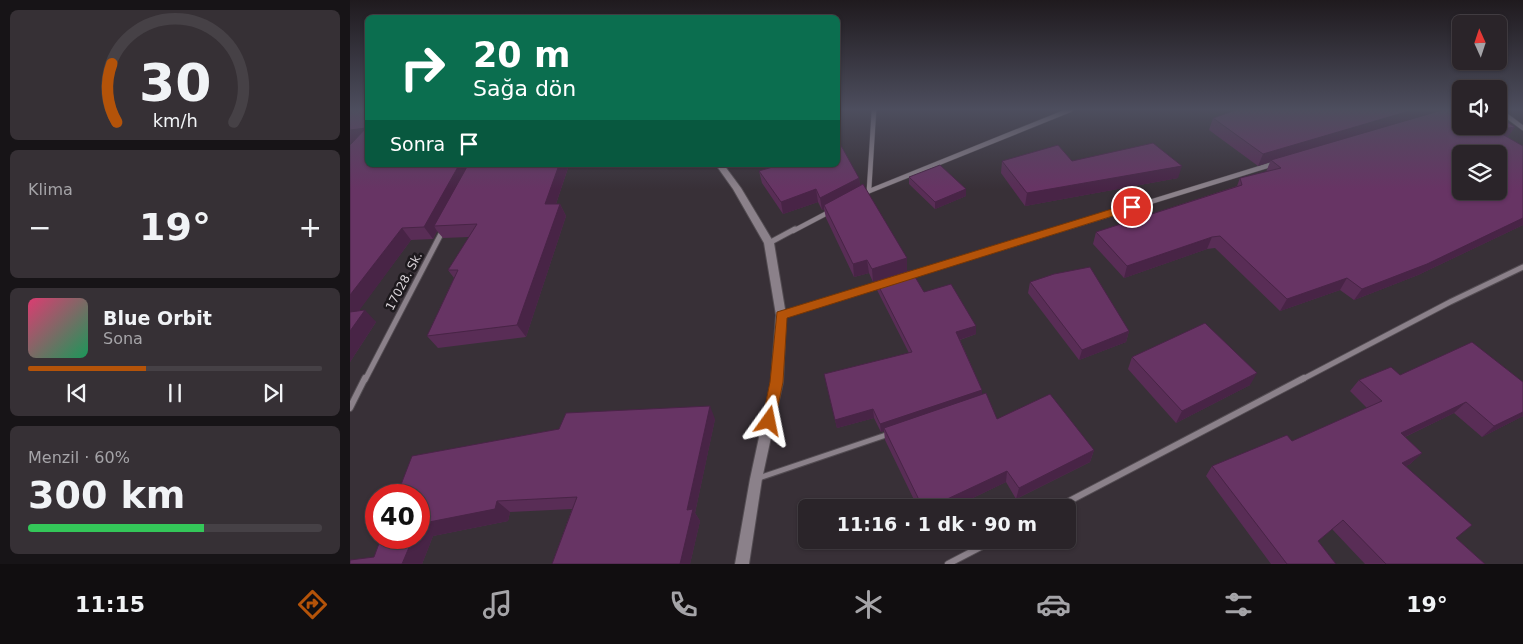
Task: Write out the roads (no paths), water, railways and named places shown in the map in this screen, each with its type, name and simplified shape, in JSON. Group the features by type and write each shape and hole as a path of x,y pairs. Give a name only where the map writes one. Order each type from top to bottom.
{"street":[{"path":"868,190 872,136"},
{"path":"860,195 868,190 1002,136"},
{"path":"904,277 1280,162"},
{"path":"722,167 738,188 770,243 781,315 777,382 756,479 742,564"},
{"path":"770,243 836,208"},
{"name":"17028. Sk.","path":"350,408 446,225"},
{"path":"1073,499 1450,302 1523,268"},
{"path":"781,315 885,283"},
{"path":"948,564 977,549"}],"lane":[{"path":"756,479 897,432"}]}
